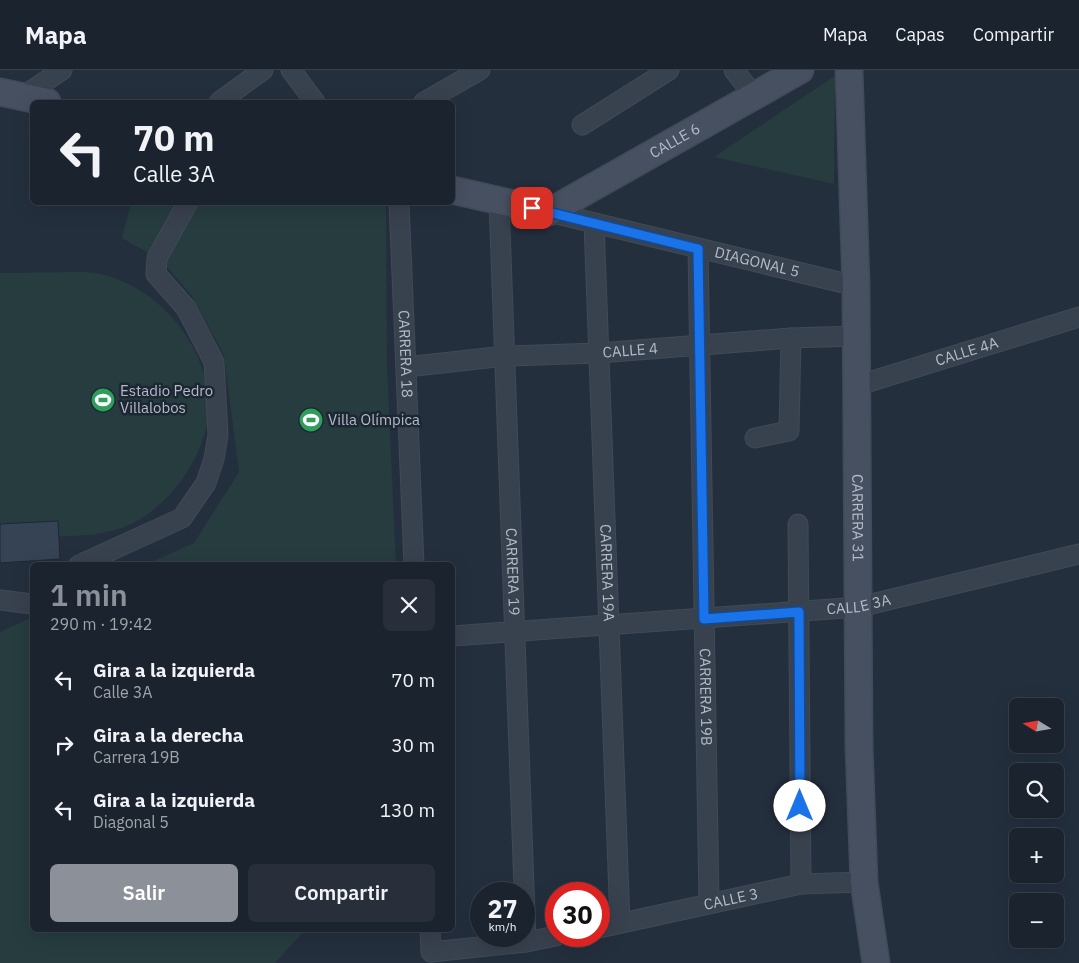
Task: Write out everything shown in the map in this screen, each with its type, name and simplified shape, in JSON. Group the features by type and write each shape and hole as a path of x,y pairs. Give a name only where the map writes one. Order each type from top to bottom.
{"main road":[{"name":"CALLE 6","path":"548,212 800,70"},
{"name":"CARRERA 31","path":"849,70 856,286 859,746 864,882 876,963"},
{"path":"11,94 38,100"},
{"name":"DIAGONAL 5","path":"455,191 548,212"}],"street":[{"path":"11,94 62,70"},
{"path":"222,100 263,70"},
{"path":"291,70 314,100"},
{"path":"428,100 480,70"},
{"path":"582,125 669,70"},
{"path":"734,70 754,96"},
{"name":"CARRERA 19","path":"499,201 524,882"},
{"path":"86,562 182,518 206,484 214,459 218,435 214,362 186,308 156,274 157,258 186,205"},
{"name":"CARRERA 18","path":"400,205 414,562"},
{"name":"DIAGONAL 5","path":"548,212 856,286"},
{"name":"CARRERA 19A","path":"594,223 611,625 620,923"},
{"name":"CARRERA 19B","path":"698,249 709,904"},
{"name":"CALLE 4A","path":"856,386 1079,317"},
{"name":"CALLE 4","path":"406,367 505,356 599,353 791,338 856,336"},
{"path":"755,438 789,431 791,338"},
{"path":"798,524 801,884"},
{"name":"CALLE 3A","path":"455,636 859,607 1079,554"},
{"path":"0,600 30,604"},
{"name":"CALLE 3","path":"610,925 801,884 864,882"},
{"path":"430,932 431,952 478,947"}],"green space":[{"path":"835,76 834,184 714,157"},
{"name":"Villa Olímpica","path":"130,205 386,205 387,368 396,562 152,562 194,543 239,472 224,355 191,295 162,261 122,238"},
{"name":"Estadio Pedro Villalobos","path":"87,272 112,277 135,287 157,302 175,321 190,342 201,366 208,391 208,417 205,433 191,465 171,493 158,506 131,524 116,530 84,535 0,535 0,273"},
{"path":"30,618 30,932 303,932 275,963 0,963 0,632"}],"building":[{"path":"58,521 60,559 0,563 0,524"}],"place":[{"name":"Estadio Pedro Villalobos","path":"103,400"},
{"name":"Villa Olímpica","path":"311,420"}],"route":[{"path":"532,208 698,249 704,619 799,612 800,806"}]}
